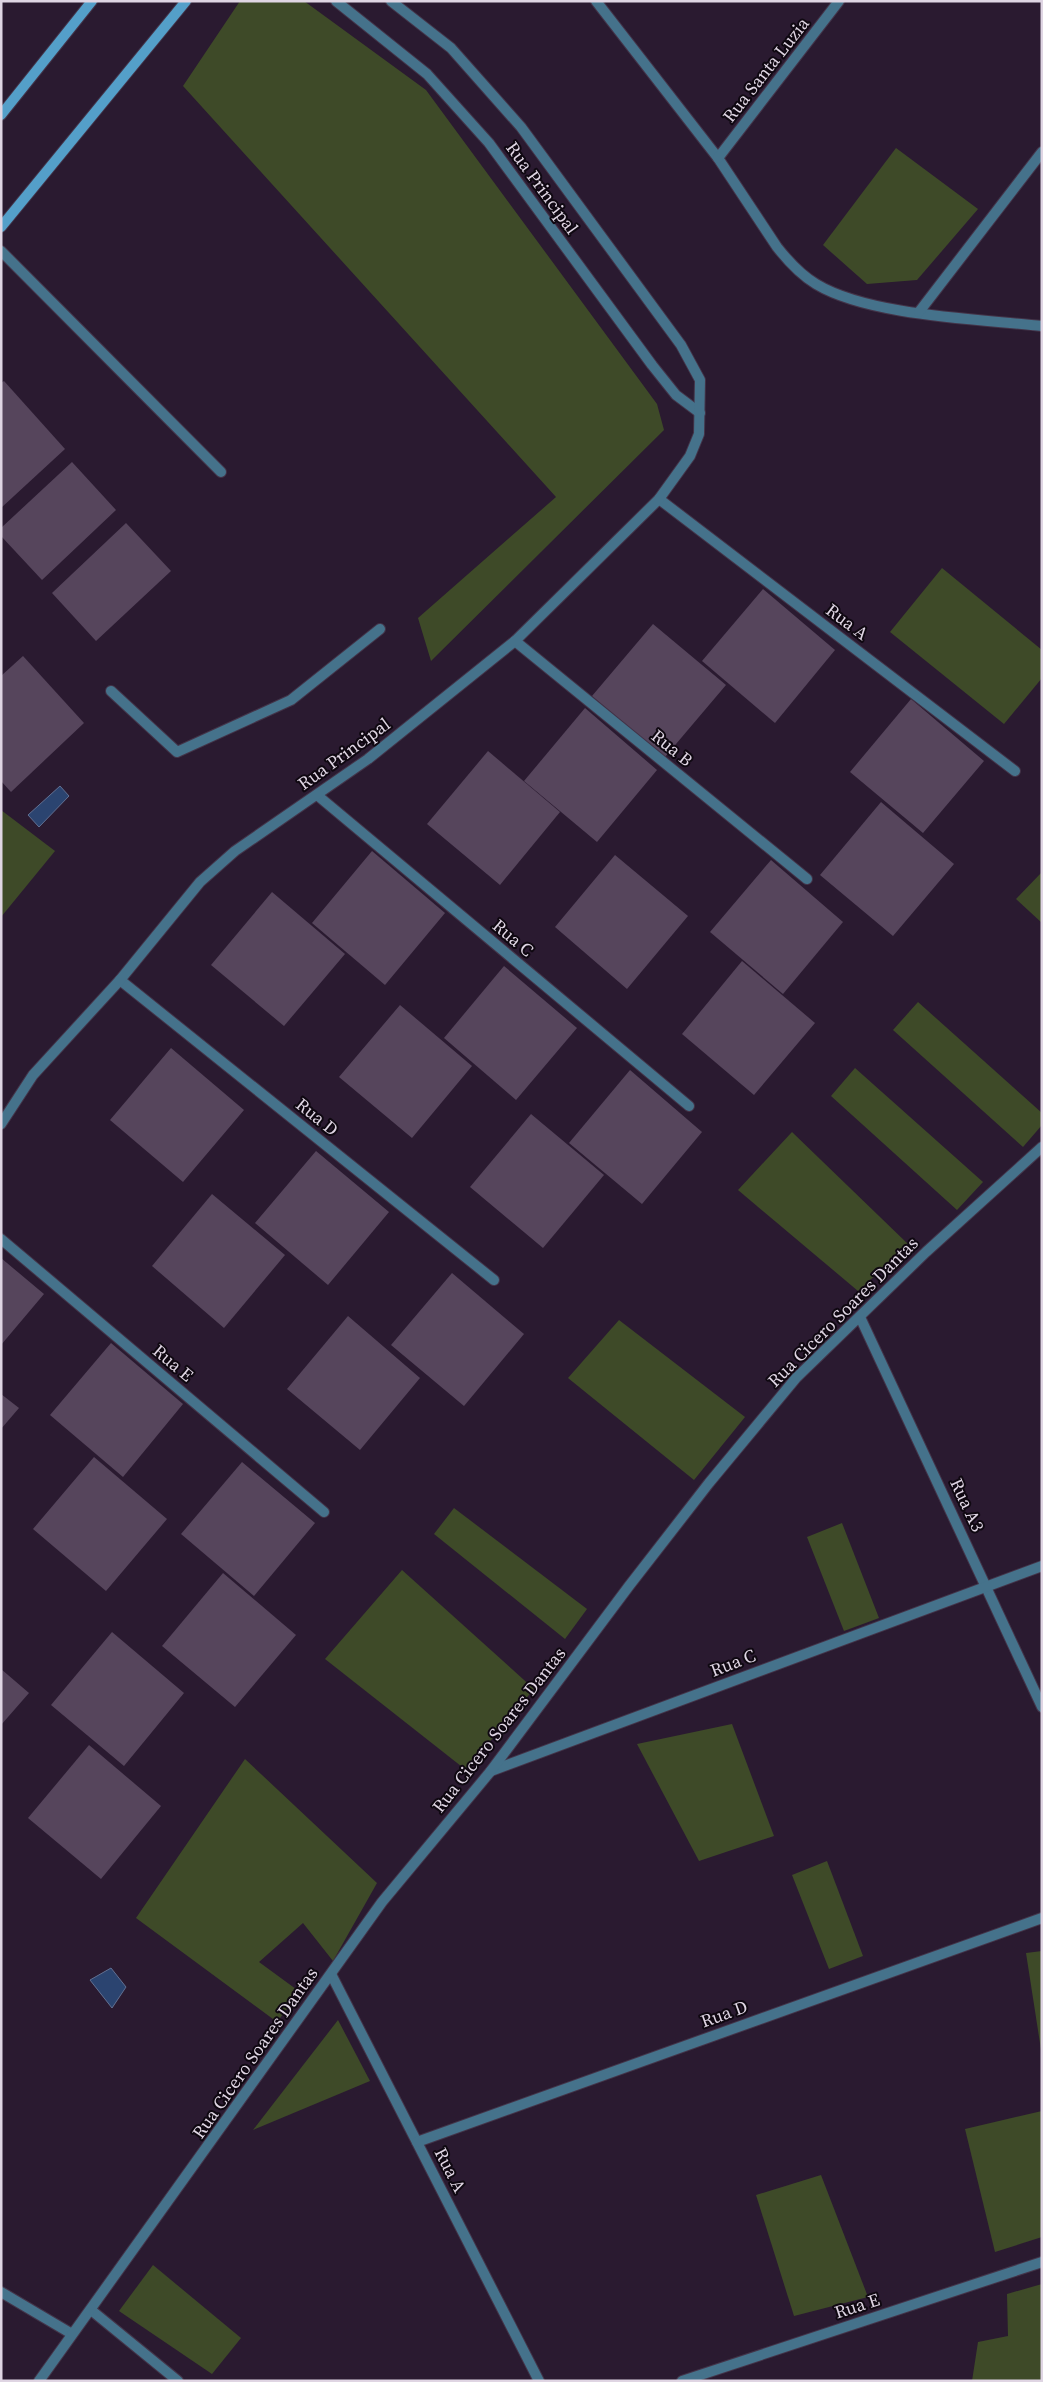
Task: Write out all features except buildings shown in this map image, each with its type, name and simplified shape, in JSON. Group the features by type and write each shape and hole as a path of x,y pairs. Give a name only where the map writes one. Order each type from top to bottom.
{"main road":[{"path":"1,115 92,1"},
{"path":"1,227 186,1"}],"street":[{"name":"Rua Principal","path":"336,1 427,74 489,143 652,365 676,395 700,413"},
{"name":"Rua Principal","path":"1,1124 33,1075 120,980 200,882 236,851 368,759 516,642 659,499 690,456 699,434 700,380 681,346 527,134 451,48 391,1"},
{"path":"596,1 718,158 777,247 788,260 816,284 834,293 865,302 919,312 1042,326"},
{"name":"Rua Santa Luzia","path":"718,158 839,1"},
{"path":"919,312 1042,152"},
{"path":"1,251 221,472"},
{"name":"Rua A","path":"659,499 1015,771"},
{"path":"110,691 178,752 291,700 380,629"},
{"name":"Rua B","path":"516,642 807,880"},
{"name":"Rua C","path":"316,795 689,1106"},
{"name":"Rua D","path":"120,980 494,1280"},
{"name":"Rua Cicero Soares Dantas","path":"39,2381 382,1902 490,1772 629,1586 716,1476 796,1378 926,1252 1042,1147"},
{"name":"Rua E","path":"1,1238 324,1512"},
{"name":"Rua A3","path":"860,1317 1042,1707"},
{"path":"987,1586 1042,1566"},
{"name":"Rua C","path":"490,1772 987,1586"},
{"name":"Rua D","path":"417,2142 1042,1918"},
{"name":"Rua A","path":"330,1974 539,2381"},
{"name":"Rua E","path":"682,2381 1042,2262"},
{"path":"1,2292 72,2334"},
{"path":"91,2310 178,2381"}],"green space":[{"path":"240,1 304,1 426,90 657,404 664,430 431,661 418,618 556,497 183,86"},
{"path":"896,148 978,209 917,280 867,284 823,245"},
{"path":"942,568 1042,650 1042,678 1004,724 890,632"},
{"path":"1,810 55,851 1,917"},
{"path":"1042,872 1042,923 1016,899"},
{"path":"918,1002 1042,1113 1042,1125 1023,1147 893,1030"},
{"path":"855,1068 983,1182 957,1210 831,1096"},
{"path":"792,1132 909,1245 858,1291 738,1190"},
{"path":"619,1320 745,1417 694,1480 568,1378"},
{"path":"454,1508 587,1609 565,1639 434,1534"},
{"path":"842,1523 879,1618 844,1631 807,1537"},
{"path":"402,1570 534,1689 466,1770 325,1659"},
{"path":"732,1724 774,1836 699,1861 637,1744"},
{"path":"245,1759 377,1883 333,1961 303,1923 259,1962 300,1992 277,2022 136,1918"},
{"path":"827,1861 863,1956 829,1969 792,1875"},
{"path":"1042,1951 1042,2056 1026,1953"},
{"path":"338,2020 370,2081 253,2130"},
{"path":"1042,2111 1042,2237 995,2252 965,2129"},
{"path":"821,2175 868,2297 794,2316 756,2195"},
{"path":"153,2265 241,2338 212,2374 119,2311"},
{"path":"1042,2284 1042,2381 972,2381 978,2342 1008,2336 1007,2294"}],"water":[{"path":"60,786 69,796 39,827 28,815"},
{"path":"111,1968 126,1987 112,2008 90,1980"}]}
